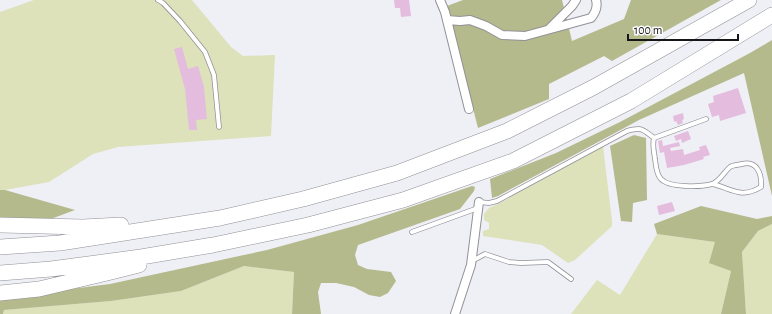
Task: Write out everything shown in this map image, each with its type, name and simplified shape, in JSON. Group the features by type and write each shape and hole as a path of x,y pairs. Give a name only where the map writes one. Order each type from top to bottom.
{"highway":[{"path":"0,247 60,243 220,218 303,199 397,173 507,131 594,87 749,0"},
{"path":"0,273 119,260 213,245 308,225 403,200 513,161 631,102 772,15"},
{"path":"0,225 83,227 186,223"},
{"path":"0,293 39,289 107,274 213,245"}],"street":[{"path":"440,0 447,20 470,109"},
{"path":"550,29 576,0"},
{"path":"447,20 470,20 486,26 502,35 525,36 591,18 596,12 596,0"},
{"path":"455,314 472,261 478,205"}],"lane":[{"path":"158,0 163,3 180,21 204,52 214,75 219,127"},
{"path":"654,138 706,119"},
{"path":"412,232 478,205 497,201 627,131 642,129 654,138"},
{"path":"654,138 652,144 658,175 662,180 671,184 685,186 713,184 735,192 745,193 754,191 761,187 761,179 758,169 753,164 747,162 729,168 722,177 713,184"},
{"path":"472,261 484,254 509,262 548,262 571,279"}],"green space":[{"path":"34,0 192,0 231,47 243,56 275,55 271,136 118,147 93,154 49,182 0,190 0,12"},
{"path":"463,0 562,0 572,41 624,19 631,0 721,0 612,61 604,56 549,84 549,99 478,128 447,6"},
{"path":"772,40 772,196 744,73 639,120 492,198 490,179 556,153 620,122"},
{"path":"634,135 646,138 647,200 633,203 632,222 621,221 610,146"},
{"path":"603,146 612,226 575,260 568,263 542,245 483,236 483,231 489,229 489,223 484,220 484,214 489,208"},
{"path":"472,186 475,187 474,191 460,209 358,245 355,255 358,265 367,269 391,272 396,281 388,293 380,297 369,295 354,287 336,283 321,283 318,292 321,314 292,314 294,272 244,266 181,291 111,301 4,310 3,314 0,314 0,298 110,284 267,250 358,225"},
{"path":"0,190 5,190 75,210 32,226 0,225"},
{"path":"701,206 757,219 772,216 772,224 758,231 742,252 746,314 721,314 731,271 709,263 715,242 657,234 654,224"},
{"path":"772,224 772,314 746,314 742,252 758,231"},
{"path":"657,234 716,242 731,271 721,314 571,314 597,280 620,295"},
{"path":"244,266 294,272 292,314 3,314 4,310 111,301 181,291"}],"building":[{"path":"394,0 409,0 411,16 401,17 400,8 395,8"},
{"path":"182,47 188,69 198,66 204,87 207,119 196,120 197,130 189,130 185,89 174,49"},
{"path":"738,88 746,113 720,121 719,115 712,117 708,104 714,102 713,96"},
{"path":"683,113 683,123 678,125 676,121 674,122 673,116"},
{"path":"688,131 691,139 682,143 681,139 676,141 674,136"},
{"path":"662,140 663,146 679,142 680,146 670,148 671,151 683,149 684,155 700,150 699,147 706,145 710,155 703,157 704,159 667,168 664,152 660,153 658,141"},
{"path":"672,202 675,211 659,215 657,206"}]}
